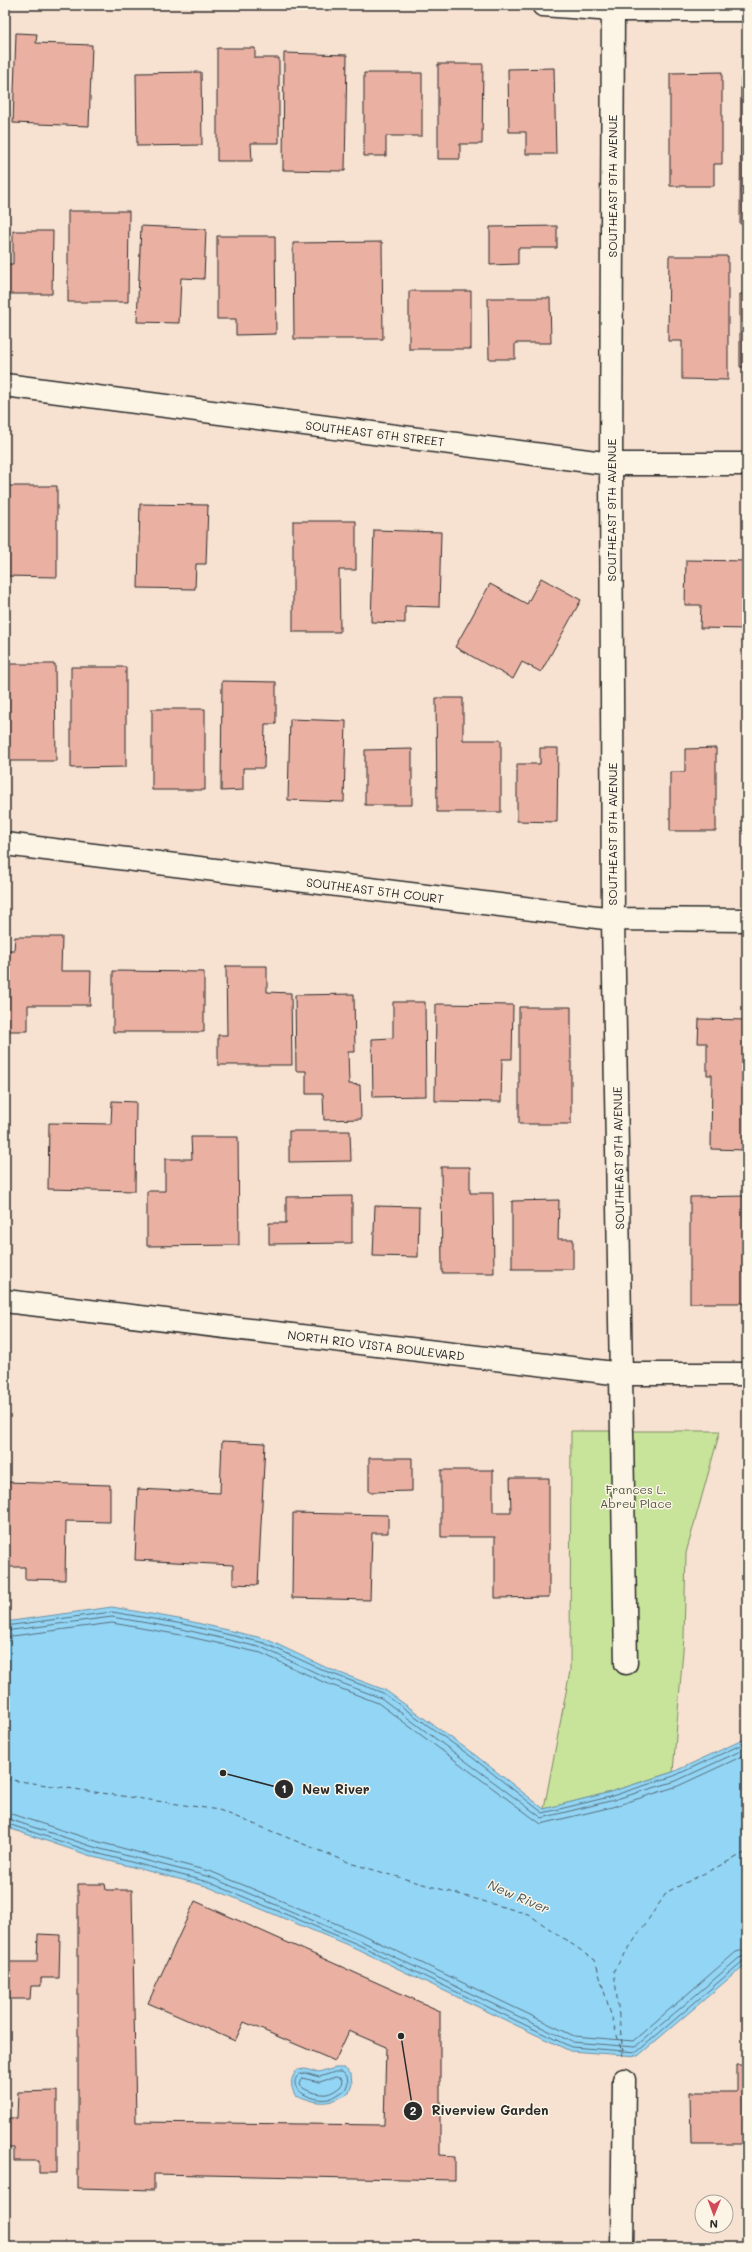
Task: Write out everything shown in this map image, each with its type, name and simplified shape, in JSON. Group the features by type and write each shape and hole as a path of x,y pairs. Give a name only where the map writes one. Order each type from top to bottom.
{"street":[{"path":"543,5 747,10"},
{"name":"SOUTHEAST 9TH AVENUE","path":"613,7 611,464 612,919 622,1374 626,1663"},
{"name":"SOUTHEAST 6TH STREET","path":"5,385 611,464 747,464"},
{"name":"SOUTHEAST 5TH COURT","path":"5,844 612,919 747,920"},
{"name":"NORTH RIO VISTA BOULEVARD","path":"5,1301 622,1374 747,1374"},
{"path":"622,2247 624,2080"}],"green space":[{"name":"Frances L. Abreu Place","path":"571,1431 720,1431 686,1553 684,1638 673,1772 607,1793 544,1809 570,1671"}],"water":[{"path":"112,1607 184,1620 266,1639 327,1668 385,1690 475,1755 544,1809 607,1793 673,1772 747,1738 747,1963 638,2056 570,2051 355,1948 206,1886 94,1857 5,1827 5,1622"},
{"path":"335,2068 344,2068 351,2074 352,2084 349,2093 328,2102 317,2102 295,2095 292,2088 292,2082 293,2076 297,2070 305,2069 319,2073"}],"building":[{"path":"16,33 37,34 36,43 92,45 89,126 13,123"},
{"path":"217,48 255,48 255,58 279,58 279,143 251,143 252,161 217,161"},
{"path":"284,53 347,55 345,171 283,170"},
{"path":"438,64 483,64 482,144 460,144 460,159 438,159"},
{"path":"554,68 556,154 526,154 526,132 509,132 508,69"},
{"path":"201,72 202,145 137,146 136,73"},
{"path":"722,72 722,164 714,164 714,186 670,186 670,73"},
{"path":"364,73 422,73 422,136 386,136 386,156 364,156"},
{"path":"741,78 747,78 747,224 740,224"},
{"path":"68,211 129,211 128,302 68,302"},
{"path":"141,226 206,229 204,279 181,278 179,323 137,322"},
{"path":"557,226 557,248 518,248 518,264 490,265 490,227"},
{"path":"13,231 53,231 52,294 5,294 5,264 13,264"},
{"path":"217,236 275,236 276,334 236,335 236,319 217,319"},
{"path":"382,242 383,339 294,339 293,243"},
{"path":"669,256 728,256 728,380 682,379 682,341 668,341"},
{"path":"409,291 471,291 471,349 409,349"},
{"path":"740,294 747,294 747,367 740,367"},
{"path":"488,298 550,298 551,343 515,343 515,359 489,359"},
{"path":"5,486 57,486 57,577 5,576"},
{"path":"140,504 208,505 206,564 196,564 195,589 138,588"},
{"path":"293,521 356,521 356,570 339,570 340,632 293,632"},
{"path":"374,530 441,532 439,607 405,606 405,623 371,622"},
{"path":"686,560 747,561 747,629 700,628 701,605 685,605"},
{"path":"541,578 581,600 541,672 522,662 513,679 455,647 490,584 527,604"},
{"path":"5,664 55,664 56,761 5,761"},
{"path":"71,667 126,667 126,767 71,768"},
{"path":"222,681 276,682 276,724 265,724 264,768 243,768 243,790 221,791"},
{"path":"436,698 463,698 463,740 501,740 501,812 437,812"},
{"path":"152,709 205,709 205,790 152,790"},
{"path":"290,719 346,721 344,802 288,800"},
{"path":"540,748 558,748 557,822 517,821 517,764 540,764"},
{"path":"716,748 716,831 670,831 670,772 685,772 685,749"},
{"path":"412,749 412,805 365,805 365,750"},
{"path":"15,937 62,937 61,971 91,971 90,1005 28,1005 28,1031 5,1031 5,950 14,950"},
{"path":"226,966 267,966 267,992 291,993 292,1065 218,1065 218,1035 227,1035"},
{"path":"113,971 204,972 204,1032 113,1032"},
{"path":"354,994 355,1052 348,1052 349,1084 360,1085 361,1119 324,1120 323,1094 306,1094 306,1071 296,1071 295,995"},
{"path":"393,1002 425,1002 426,1096 373,1097 372,1039 393,1038"},
{"path":"436,1004 513,1005 512,1059 502,1059 501,1102 435,1101"},
{"path":"519,1007 571,1007 571,1124 519,1124"},
{"path":"699,1019 747,1020 747,1150 711,1149 712,1075 707,1075 707,1043 698,1043"},
{"path":"112,1101 136,1102 135,1191 48,1189 49,1123 111,1124"},
{"path":"289,1131 350,1131 351,1161 289,1162"},
{"path":"191,1137 238,1137 239,1245 147,1246 147,1191 165,1191 165,1159 192,1159"},
{"path":"441,1167 470,1167 470,1193 493,1193 494,1273 442,1273"},
{"path":"352,1196 352,1243 269,1244 269,1223 286,1223 286,1197"},
{"path":"747,1196 747,1303 690,1303 690,1197"},
{"path":"559,1200 558,1239 573,1239 573,1269 512,1269 512,1201"},
{"path":"375,1206 419,1207 418,1257 373,1256"},
{"path":"222,1441 265,1443 258,1585 233,1584 233,1565 135,1560 138,1489 220,1493"},
{"path":"369,1458 412,1458 412,1491 369,1492"},
{"path":"441,1470 493,1470 493,1512 511,1512 510,1478 549,1478 549,1597 495,1598 495,1537 441,1537"},
{"path":"5,1482 110,1485 110,1522 66,1521 65,1580 25,1579 25,1567 5,1567"},
{"path":"293,1513 388,1515 388,1533 372,1533 370,1600 292,1598"},
{"path":"78,1884 105,1884 106,1890 132,1890 136,2122 384,2125 386,2047 349,2031 335,2061 244,2022 235,2041 148,2003 195,1901 440,2011 440,2155 455,2156 455,2180 154,2174 154,2190 78,2188"},
{"path":"38,1934 60,1935 59,1978 41,1978 41,1986 31,1986 30,1999 8,1999 8,1985 5,1985 5,1962 37,1962"},
{"path":"737,2065 747,2065 747,2144 691,2144 690,2092 737,2092"},
{"path":"57,2091 57,2173 39,2173 39,2161 14,2161 14,2148 7,2148 8,2118 17,2118 18,2092"}],"ferry route":[{"path":"5,1779 219,1810 353,1864 528,1914 595,1960 623,2056"},
{"path":"623,2053 614,1970 667,1892 747,1852"}],"place":[{"name":"New River","path":"223,1773"},
{"name":"Riverview Garden","path":"401,2036"}]}
